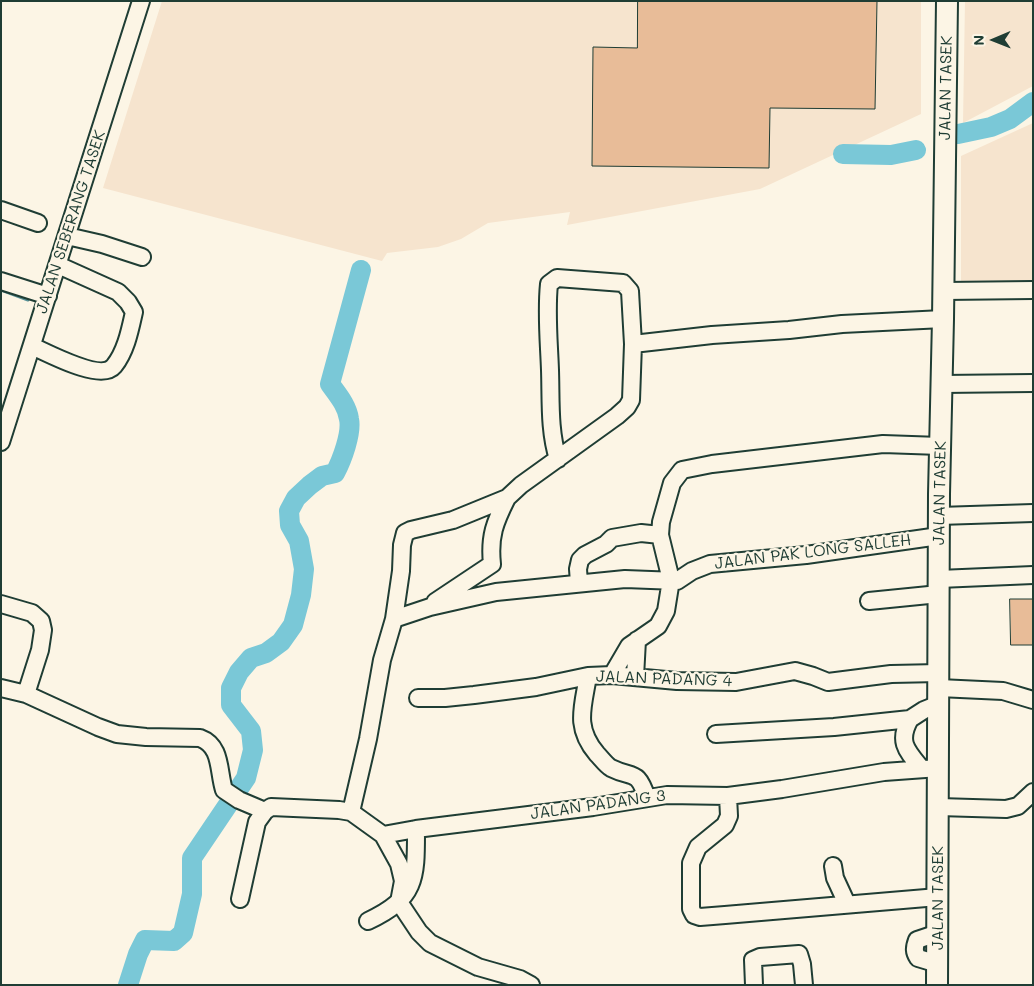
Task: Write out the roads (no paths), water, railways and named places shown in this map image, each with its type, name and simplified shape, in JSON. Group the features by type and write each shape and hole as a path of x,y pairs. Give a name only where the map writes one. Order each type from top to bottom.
{"main road":[{"name":"JALAN TASEK","path":"937,985 939,808 930,769 939,688 940,446 944,291 947,1"}],"street":[{"name":"JALAN SEBERANG TASEK","path":"1,442 6,410 32,346 141,1"},
{"path":"1,210 38,223"},
{"path":"67,236 142,256"},
{"path":"32,346 84,368 106,371 114,367 127,341 134,312 128,302 118,292 58,265"},
{"path":"430,606 492,564 490,546 494,524 507,498 521,485 558,460 627,407 632,394 633,344 630,291 623,283 558,278 548,284 552,418 558,460"},
{"path":"1,281 48,296"},
{"path":"944,291 1033,290"},
{"path":"633,344 842,324 943,319"},
{"path":"942,384 1033,383"},
{"path":"612,675 629,646 658,626 666,611 671,580 660,535 661,522 672,483 682,470 712,464 883,444 940,446"},
{"path":"351,812 368,739 382,660 394,619 405,533 453,520 507,498"},
{"path":"940,516 1033,513"},
{"path":"579,583 578,568 580,560 585,555 606,544 612,538 641,533 660,535"},
{"name":"JALAN PAK LONG SALLEH","path":"394,619 430,606 496,592 625,579 677,580 692,571 710,564 806,555 939,536"},
{"path":"869,601 939,586 1028,573"},
{"path":"1,604 32,614 41,622 43,630 40,650 26,694"},
{"path":"635,677 637,640"},
{"name":"JALAN PADANG 4","path":"418,698 446,698 483,694 536,687 588,676 612,675 677,681 736,682 795,671 828,682 891,674 939,688 1003,691 1033,700"},
{"path":"588,676 581,718 583,732 594,750 609,767 634,775 643,786 647,798"},
{"path":"1,688 26,694 90,724 117,734 146,737 200,738 208,741 214,747 224,790 239,800 265,811"},
{"path":"716,734 834,727 910,719 924,710 939,688"},
{"path":"910,719 904,730 904,742 909,754 930,769"},
{"name":"JALAN PADANG 3","path":"383,834 593,807 667,795 728,796 884,772 930,769"},
{"path":"939,808 1006,809 1018,806 1033,792"},
{"path":"728,796 729,816 725,826 698,847 692,863 691,909 694,915 700,917 938,897"},
{"path":"240,899 257,822 265,811 271,807 351,812 383,834 399,864 403,881 399,902 430,943 478,967 520,979 531,985"},
{"path":"368,921 391,909 410,888 415,871 416,829"},
{"path":"833,866 835,878 847,904"},
{"path":"754,985 753,960 760,957 799,954 804,985"}],"waterway":[{"path":"958,134 991,127 1010,119 1033,102"},
{"path":"843,154 891,155 916,150"},
{"path":"128,985 138,954 145,940 174,941 183,933 192,894 192,858 246,778 253,750 251,731 231,705 231,688 239,672 251,658 266,653 281,642 293,625 301,595 304,569 299,541 290,525 289,511 296,498 310,485 322,476 335,473 346,446 350,425 348,414 330,384 361,270"},
{"path":"1,290 28,300"}]}
